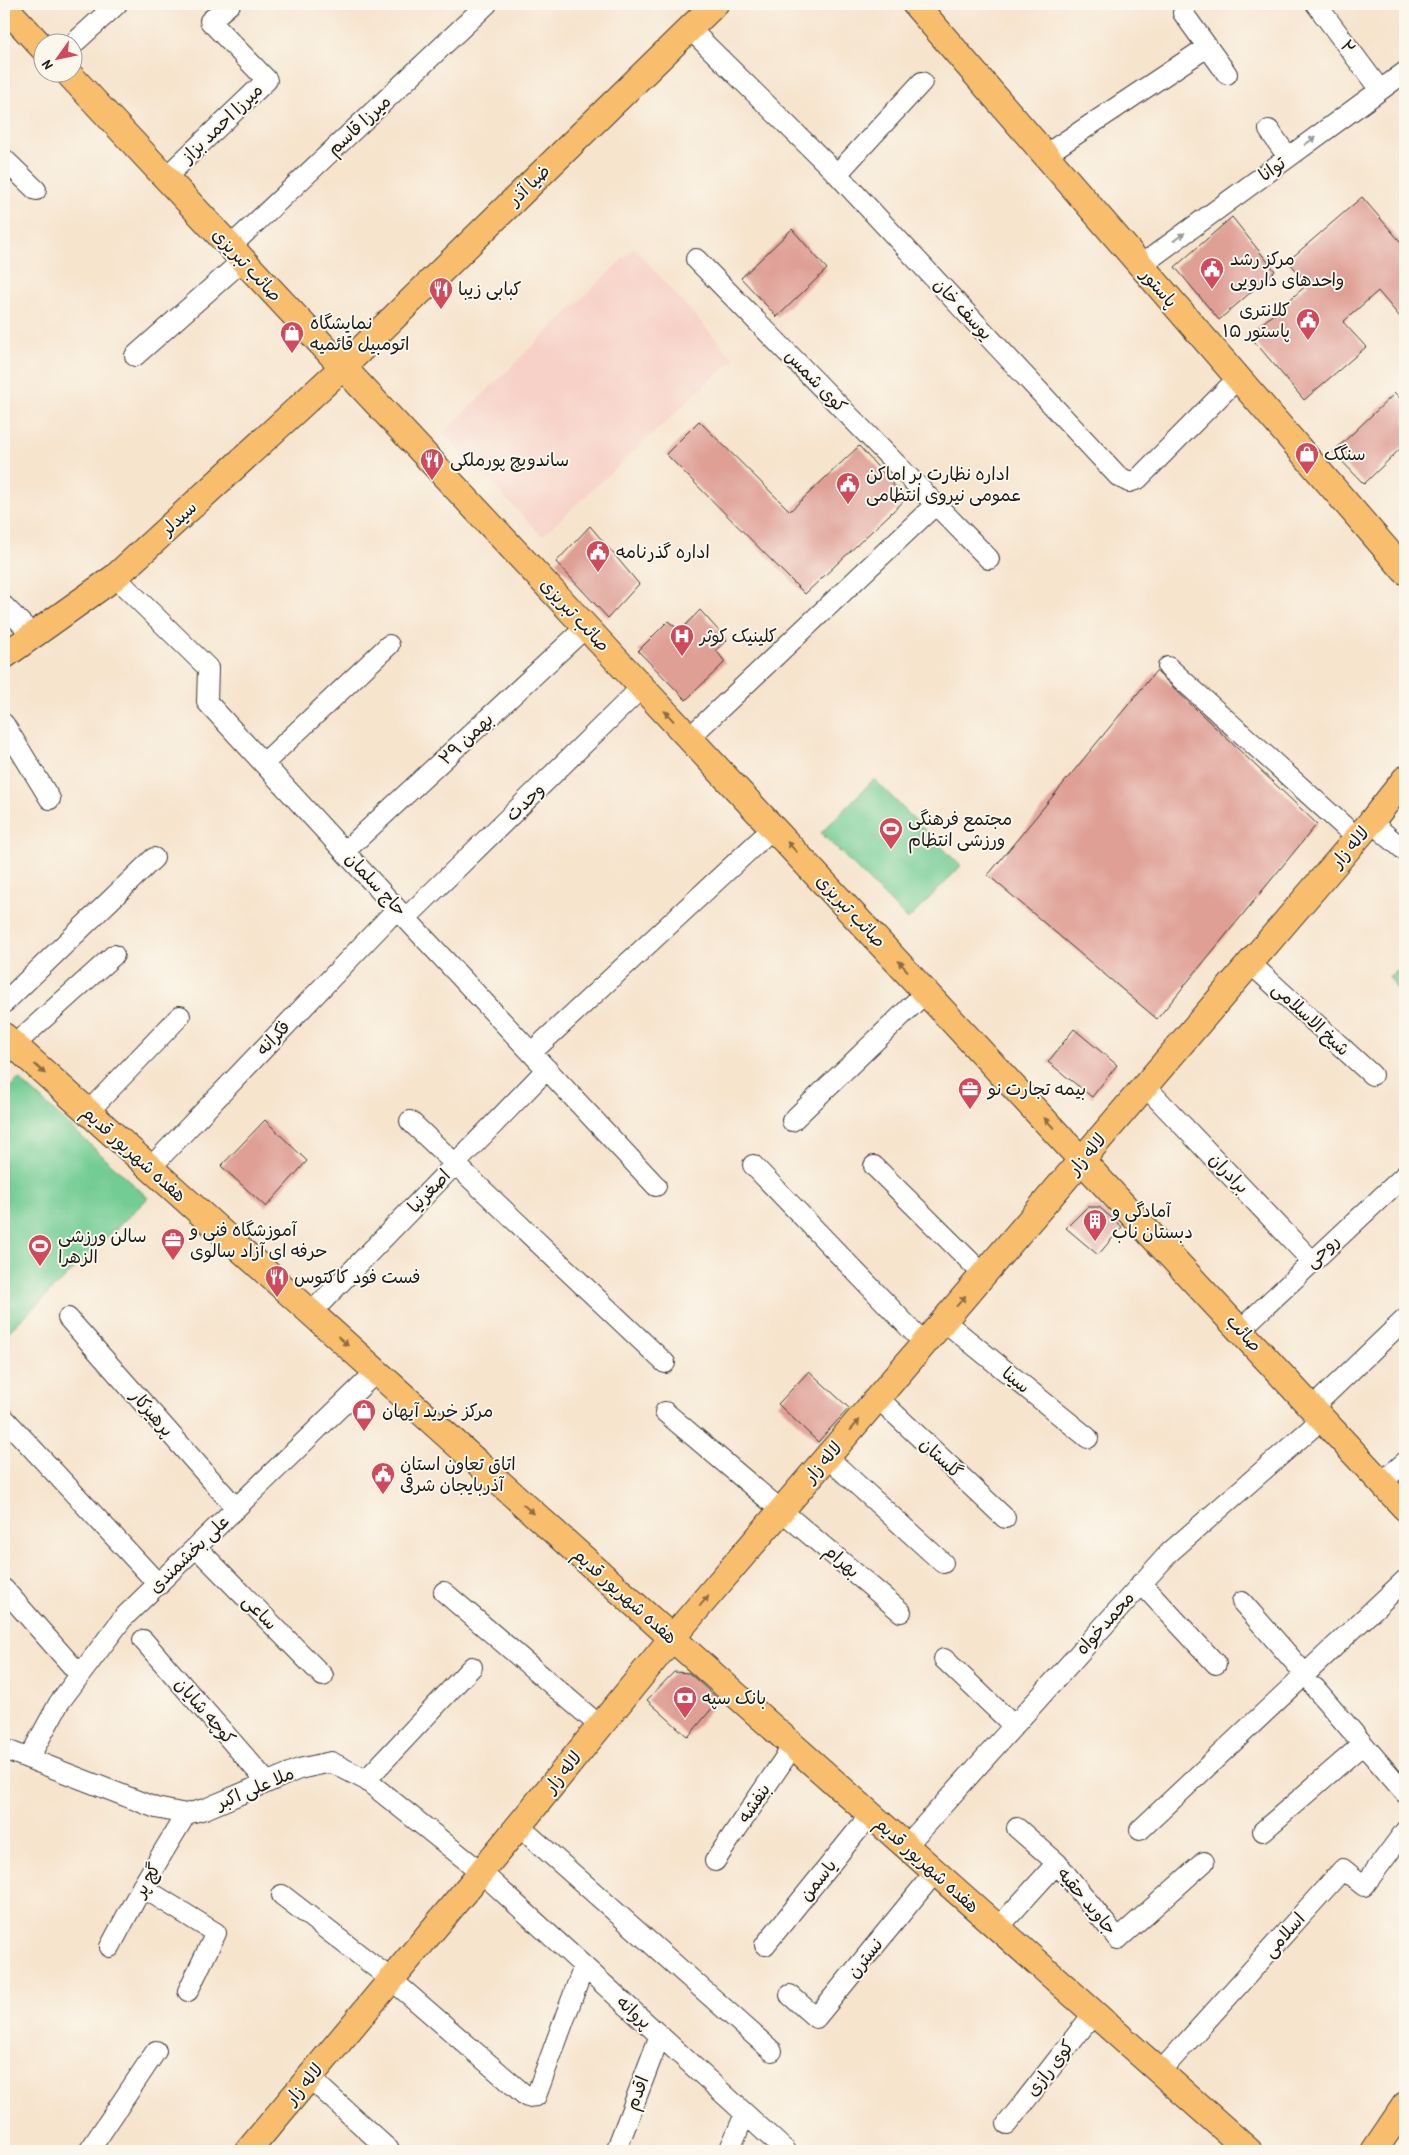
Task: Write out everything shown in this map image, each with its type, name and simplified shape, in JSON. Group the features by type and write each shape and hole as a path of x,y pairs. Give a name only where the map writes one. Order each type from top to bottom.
{"main road":[{"name":"ضیا آذر","path":"343,367 715,4"},
{"name":"پاستور","path":"915,4 1405,571"},
{"path":"4,6 32,36"},
{"name":"صائب تبریزی","path":"76,82 1083,1159"},
{"name":"سیدلر","path":"4,656 115,577 343,367"},
{"name":"لاله زار","path":"248,2151 392,1980 672,1638 1364,830 1405,779"},
{"name":"هفده شهریور قدیم","path":"9,1041 672,1638 1249,2151"},
{"name":"صائب","path":"1083,1159 1405,1508"},
{"path":"1374,2151 1401,2121"}],"street":[{"path":"82,36 118,4"},
{"name":"میرزا احمد بزاز","path":"166,178 267,80 210,21 230,4"},
{"name":"میرزا قاسم","path":"135,356 487,4"},
{"name":"۲","path":"1316,4 1380,90"},
{"path":"1183,13 1227,74"},
{"name":"یوسف خان","path":"690,29 837,174 1118,476 1129,482 1138,479 1238,378"},
{"path":"1045,155 1207,47"},
{"name":"توانا","path":"1140,266 1405,72"},
{"path":"837,174 922,82"},
{"path":"1269,130 1288,157"},
{"path":"4,159 36,190"},
{"name":"کوی شمس","path":"696,259 989,559"},
{"path":"689,738 936,504"},
{"name":"حاج سلمان","path":"115,577 208,668 207,702 656,1186"},
{"path":"4,606 33,635"},
{"name":"۲۹ بهمن","path":"345,851 586,627"},
{"path":"264,763 389,644"},
{"path":"1168,667 1364,830 1405,851"},
{"name":"وحدت","path":"402,913 642,687"},
{"path":"4,724 50,799"},
{"path":"532,1052 773,828"},
{"path":"4,1003 154,858"},
{"name":"فکرانه","path":"150,1168 402,913"},
{"path":"9,1041 114,955"},
{"name":"شیخ الاسلامی","path":"1250,963 1372,1075"},
{"path":"792,1122 926,992"},
{"path":"88,1112 180,1016"},
{"name":"اصغرنیا","path":"311,1313 547,1069"},
{"name":"برادران","path":"1145,1086 1312,1261"},
{"path":"410,1121 664,1363"},
{"path":"753,1165 925,1344"},
{"path":"874,1166 984,1275"},
{"name":"روحی","path":"1241,1329 1405,1175"},
{"name":"پرهیزکار","path":"68,1318 236,1508"},
{"name":"محمدخواه","path":"906,1846 1141,1582 1170,1552 1317,1414 1405,1320"},
{"name":"سینا","path":"944,1321 1088,1438"},
{"name":"علی بخشمندی","path":"29,1758 59,1703 123,1618 376,1372"},
{"name":"گلستان","path":"878,1398 1004,1518"},
{"name":"بهرام","path":"665,1412 901,1612"},
{"path":"4,1418 159,1585"},
{"path":"827,1457 943,1563"},
{"path":"1382,1482 1405,1462"},
{"name":"ساعی","path":"196,1547 323,1676"},
{"path":"1140,1830 1310,1681 1405,1580"},
{"path":"1141,1582 1216,1664"},
{"path":"4,1589 80,1675"},
{"path":"444,1592 600,1726"},
{"path":"1242,1602 1405,1793"},
{"name":"کوچه شایان","path":"143,1640 268,1782"},
{"path":"944,1659 1014,1726"},
{"path":"366,1780 472,1667"},
{"path":"1263,1831 1363,1744"},
{"name":"بنفشه","path":"716,1861 793,1746"},
{"name":"ملا علی اکبر","path":"4,1749 156,1808 186,1814 205,1810 298,1769 331,1762 366,1780 481,1872"},
{"name":"گچ پر","path":"110,1947 142,1887 186,1814"},
{"name":"یاسمن","path":"765,1944 870,1814"},
{"path":"519,1826 772,2050"},
{"path":"1017,1828 1057,1863"},
{"name":"اسلامی","path":"1160,2072 1343,1869 1364,1886 1405,1831"},
{"name":"جاوید حقیه","path":"998,1928 1057,1863 1118,1939 1204,1862"},
{"name":"پروانه","path":"481,1872 786,2151"},
{"name":"نسترن","path":"790,1996 816,2018 935,1872"},
{"path":"142,1887 216,1933 188,1990"},
{"path":"282,1895 392,1980 527,2097 532,2098 536,2096 584,1966"},
{"name":"کوی رازی","path":"1006,2124 1094,2013"},
{"name":"اقدم","path":"622,2150 660,2035"},
{"path":"89,2151 156,2051"},
{"path":"310,2078 390,2151"},
{"path":"729,2151 745,2114"}],"shaded area":[{"path":"634,248 734,359 542,536 443,433"}],"green space":[{"name":"مجتمع فرهنگی ورزشی انتظام","path":"874,779 961,866 908,920 821,833"},
{"path":"1405,967 1405,1004 1389,976"},
{"name":"سالن ورزشی الزهرا","path":"19,1079 148,1198 4,1336 4,1093"}],"building":[{"path":"1362,197 1405,247 1405,323 1378,291 1343,322 1366,347 1304,400 1249,335 1308,284 1288,261"},
{"path":"1232,217 1275,271 1219,320 1175,267"},
{"path":"792,229 827,269 777,317 741,278"},
{"path":"1395,393 1405,404 1405,444 1364,484 1333,452"},
{"name":"اداره نظارت بر اماکن عمومی نیروی انتظامی","path":"699,421 790,511 859,446 906,499 805,594 666,454"},
{"name":"اداره گذرنامه","path":"590,526 639,584 608,618 556,562"},
{"name":"کلینیک کوثر","path":"700,610 727,640 716,650 725,662 686,700 638,651 668,621 680,631"},
{"path":"1156,671 1317,824 1157,1019 988,875"},
{"path":"1074,1029 1117,1065 1092,1097 1048,1062"},
{"path":"265,1120 307,1161 266,1207 221,1166"},
{"name":"آمادگی و دبستان ناب","path":"1087,1207 1099,1207 1122,1227 1098,1255 1066,1228"},
{"path":"809,1371 849,1408 818,1442 778,1404"},
{"name":"بانک سپه","path":"674,1672 689,1673 719,1700 688,1737 647,1700"}],"place":[{"name":"مرکز رشد واحدهای دارویی","path":"1212,290"},
{"name":"کبابی زیبا","path":"441,310"},
{"name":"کلانتری ۱۵ پاستور","path":"1308,341"},
{"name":"نمایشگاه اتومبیل قائمیه","path":"292,354"},
{"name":"سنگک","path":"1307,475"},
{"name":"ساندویچ پورملکی","path":"432,481"},
{"name":"اداره نظارت بر اماکن عمومی نیروی انتظامی","path":"848,505"},
{"name":"اداره گذرنامه","path":"598,573"},
{"name":"کلینیک کوثر","path":"682,657"},
{"name":"مجتمع فرهنگی ورزشی انتظام","path":"891,850"},
{"name":"بیمه تجارت نو","path":"970,1110"},
{"name":"آمادگی و دبستان ناب","path":"1095,1242"},
{"name":"آموزشگاه فنی و حرفه ای آزاد سالوی","path":"173,1261"},
{"name":"سالن ورزشی الزهرا","path":"40,1267"},
{"name":"فست فود کاکتوس","path":"277,1298"},
{"name":"مرکز خرید آیهان","path":"364,1432"},
{"name":"اتاق تعاون استان آذربایجان شرقی","path":"383,1495"},
{"name":"بانک سپه","path":"685,1719"}]}
